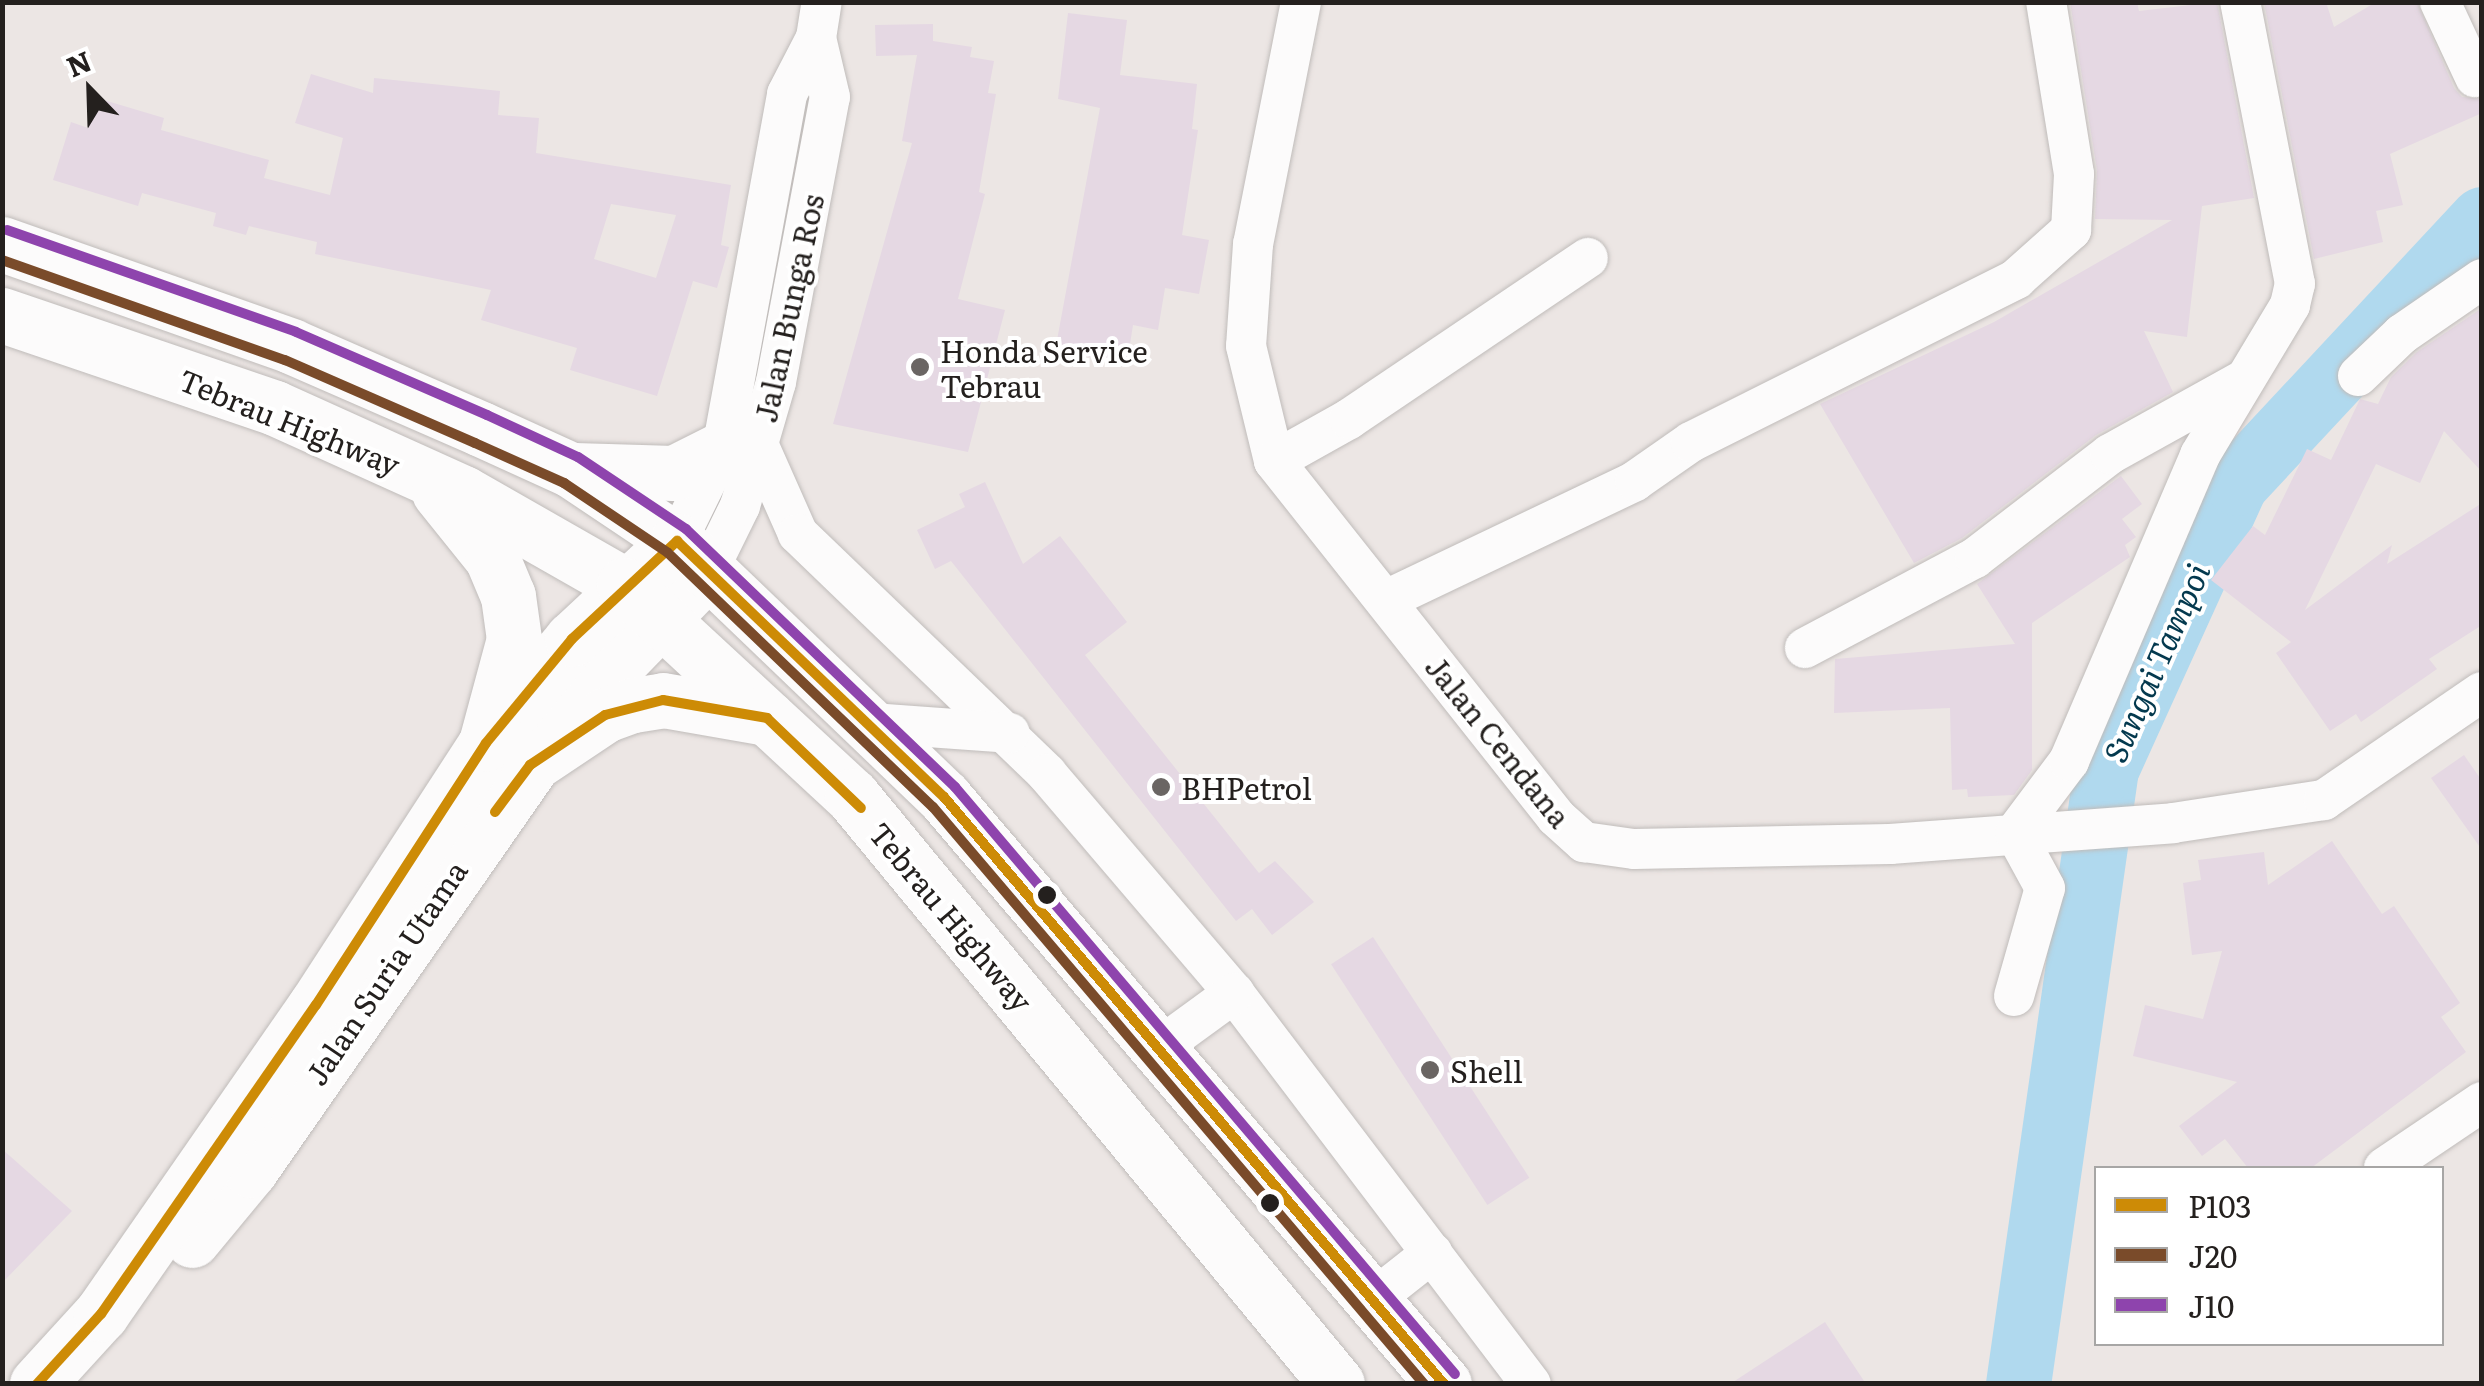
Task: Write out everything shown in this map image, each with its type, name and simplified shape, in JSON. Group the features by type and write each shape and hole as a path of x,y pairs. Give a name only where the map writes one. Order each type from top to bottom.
{"main road":[{"path":"2,244 291,346 571,470 692,556 944,797 1376,1298 1444,1384"},
{"name":"Tebrau Highway","path":"2,315 275,408 424,476 642,602 852,796 1337,1384"},
{"path":"571,470 674,474 740,448"},
{"path":"424,476 467,522 508,596 514,640 508,754 604,715 664,700 767,718"},
{"name":"Jalan Suria Utama","path":"37,1384 101,1314 508,754 642,602 692,556"},
{"name":"Jalan Suria Utama","path":"76,1384 250,1170 508,754"}],"street":[{"name":"Jalan Cendana","path":"1301,2 1253,244 1246,346 1274,461 1556,817 1584,842 1634,849 1870,844 2172,824 2324,800 2482,692"},
{"path":"1386,600 1635,481 1708,433 2016,279 2071,230 2074,174 2046,2"},
{"path":"2014,996 2045,888 2026,833 2069,761 2200,455 2290,305 2295,284 2240,2"},
{"path":"2440,2 2475,77"},
{"name":"Jalan Bunga Ros","path":"692,556 740,448 786,94 819,20"},
{"path":"1274,461 1349,419 1588,258"},
{"path":"2358,376 2402,334 2482,279"},
{"path":"1805,648 1975,558 2110,454 2243,380"},
{"path":"740,448 798,534 1010,732 1234,994 1531,1384"},
{"path":"870,723 1010,732"},
{"path":"1160,1047 1234,994"},
{"path":"2387,1166 2482,1102"},
{"path":"1376,1298 1432,1253"}],"building":[{"path":"2070,2 2137,2 2139,11 2217,2 2254,198 2202,206 2187,337 2144,331 2173,392 2096,435 1962,538 1914,563 1820,404 1994,322 2172,220 2095,219 2097,170"},
{"path":"2264,2 2326,2 2334,27 2376,2 2417,2 2454,88 2462,97 2482,99 2482,113 2390,154 2403,205 2376,211 2383,242 2314,259"},
{"path":"1068,13 1127,20 1120,75 1197,84 1192,129 1198,130 1182,235 1209,240 1199,294 1165,288 1158,330 1133,325 1127,363 1055,351 1100,108 1058,99"},
{"path":"933,24 933,41 972,47 970,57 994,61 988,93 996,94 979,192 985,194 958,299 1005,310 968,452 833,424 912,143 902,141 917,55 876,56 875,25"},
{"path":"311,74 373,93 374,78 500,91 498,115 539,118 536,153 731,185 721,245 729,247 717,288 693,281 657,396 570,370 577,348 481,320 491,290 315,254 317,242 249,226 246,235 213,226 216,213 142,193 138,206 53,180 71,122 88,128 97,98 164,118 161,130 269,160 264,178 330,195 343,138 295,123","holes":["611,204 676,215 656,278 594,259"]},
{"path":"2482,308 2482,472 2444,431 2420,483 2376,464 2305,610 2392,545 2387,564 2482,503 2482,625 2429,659 2437,669 2361,722 2356,714 2330,731 2276,653 2291,642 2211,580 2253,526 2265,535 2307,449 2331,460 2360,399 2378,404 2391,377 2417,352"},
{"path":"2121,476 2142,504 2122,519 2136,537 2125,545 2130,557 2032,623 2032,770 2014,795 1968,797 1967,789 1952,790 1950,708 1834,713 1835,659 2015,644 1977,584"},
{"path":"985,482 1023,564 1060,536 1127,622 1085,655 1259,873 1275,861 1314,902 1272,935 1252,909 1236,921 951,561 935,569 917,530 965,507 959,494"},
{"path":"2464,755 2482,781 2482,850 2431,778"},
{"path":"2332,841 2382,914 2394,906 2460,1003 2441,1017 2466,1052 2314,1166 2246,1166 2225,1139 2202,1156 2179,1126 2237,1082 2133,1056 2145,1005 2203,1019 2222,951 2192,955 2183,883 2201,880 2198,860 2264,852 2268,885"},
{"name":"Shell","path":"1373,937 1529,1178 1487,1205 1331,964"},
{"path":"2,1149 72,1211 2,1283"},
{"path":"1825,1322 1866,1384 1730,1384"}],"waterway":[{"name":"Sungai Tampoi","path":"2018,1384 2106,769 2236,483 2482,219"}],"transit line":[{"name":"J10","path":"7,230 296,332 487,415 578,457 686,529 955,787 1455,1374"},
{"name":"J20","path":"2,260 285,360 475,443 564,483 668,553 933,807 1424,1384"},
{"name":"P103","path":"37,1384 101,1314 316,1005 486,743 572,639 677,541 944,797 1444,1384"},
{"name":"P103","path":"495,812 530,765 605,715 663,700 767,718 861,808"}],"place":[{"name":"Honda Service Tebrau","path":"920,367"},
{"name":"BHPetrol","path":"1161,787"},
{"name":"Shell","path":"1430,1070"}]}
